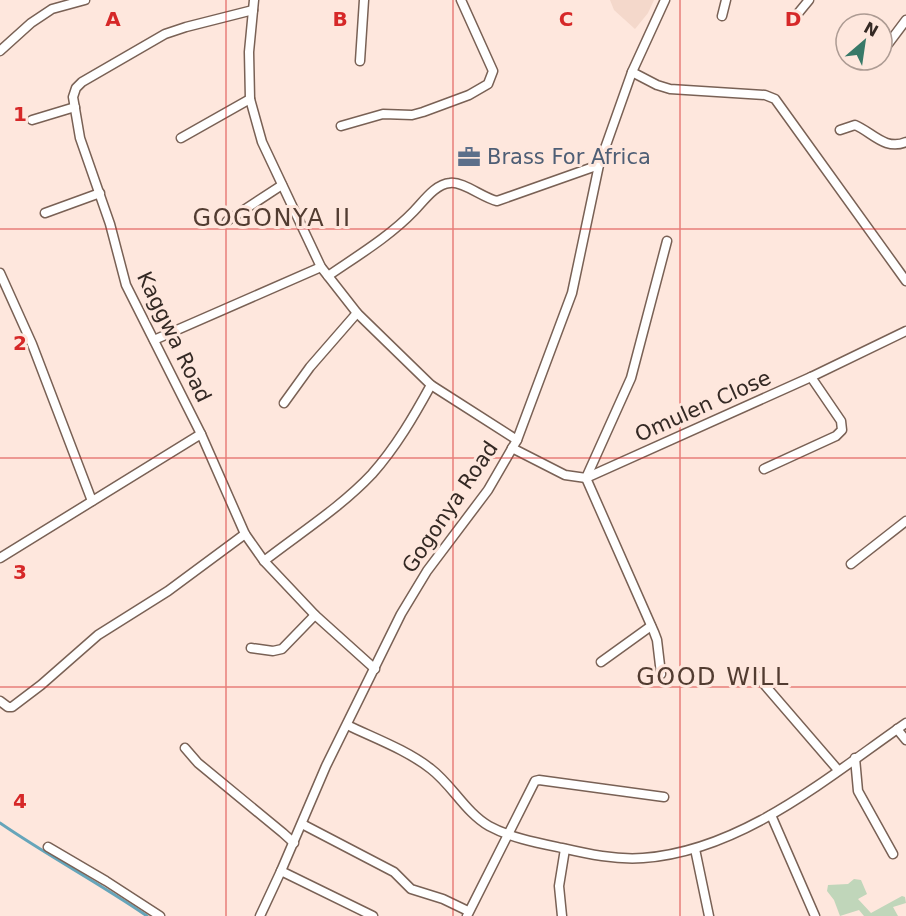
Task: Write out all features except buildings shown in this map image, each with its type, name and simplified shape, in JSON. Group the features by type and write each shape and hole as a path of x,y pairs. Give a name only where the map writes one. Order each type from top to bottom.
{"street":[{"path":"0,51 31,22 52,9 85,0"},
{"path":"254,0 249,52 250,99 262,142 321,267 357,313 431,385 514,444 565,475 586,478"},
{"path":"360,61 364,0"},
{"path":"341,126 383,114 423,112 469,95 488,84 493,71 461,0"},
{"name":"Gogonya Road","path":"260,916 326,766 401,614 427,571 488,490 514,444 572,293 599,165 632,72 665,0"},
{"path":"722,16 726,0"},
{"path":"795,17 809,0"},
{"name":"Kaggwa Road","path":"253,10 165,34 82,82 73,92 80,138 110,224 126,285 201,434 245,534 264,561 315,615 375,669"},
{"path":"894,36 906,20"},
{"path":"632,72 670,89 765,95 775,99 906,281"},
{"path":"181,138 250,99"},
{"path":"32,120 75,107"},
{"path":"840,130 855,125 880,141 892,145 906,142"},
{"path":"328,276 379,241 442,185 455,183 490,200 497,201 599,165"},
{"path":"226,221 282,185"},
{"path":"45,213 99,194"},
{"path":"661,674 657,640 586,478 631,378 667,241"},
{"path":"154,340 321,267"},
{"path":"0,273 32,344 92,501"},
{"path":"284,403 310,367 357,313"},
{"name":"Omulen Close","path":"586,478 811,377 906,331"},
{"path":"764,469 836,436 842,430 841,421 811,377"},
{"path":"264,561 333,509 373,473 404,433 431,385"},
{"path":"0,558 201,434"},
{"path":"851,564 906,521"},
{"path":"0,700 12,707 98,635 168,591 245,534"},
{"path":"251,648 273,651 282,649 315,615"},
{"path":"601,662 651,626"},
{"path":"757,676 838,770"},
{"path":"347,725 407,754 432,769 477,817 507,834 596,855 642,858 695,849 771,815 906,723"},
{"path":"897,729 906,740"},
{"path":"185,748 198,764 294,843"},
{"path":"855,758 858,791 894,854"},
{"path":"302,824 394,872 411,889 443,899 467,914 535,781 664,796"},
{"path":"771,815 815,916"},
{"path":"48,847 97,875 160,916"},
{"path":"562,916 559,886 565,849"},
{"path":"695,849 710,916"},
{"path":"281,871 371,915"}],"shaded area":[{"path":"610,0 654,0 648,13 635,29 614,10"}],"green space":[{"path":"854,879 861,880 867,894 858,899 871,913 902,896 905,897 906,903 893,907 898,916 864,916 859,910 840,916 834,900 827,891 828,885 848,884"}],"waterway":[{"path":"0,823 147,916"}],"place":[{"name":"Brass For Africa","path":"469,157"}],"district":[{"name":"GOGONYA II","path":"272,218"},
{"name":"GOOD WILL","path":"713,677"}]}
